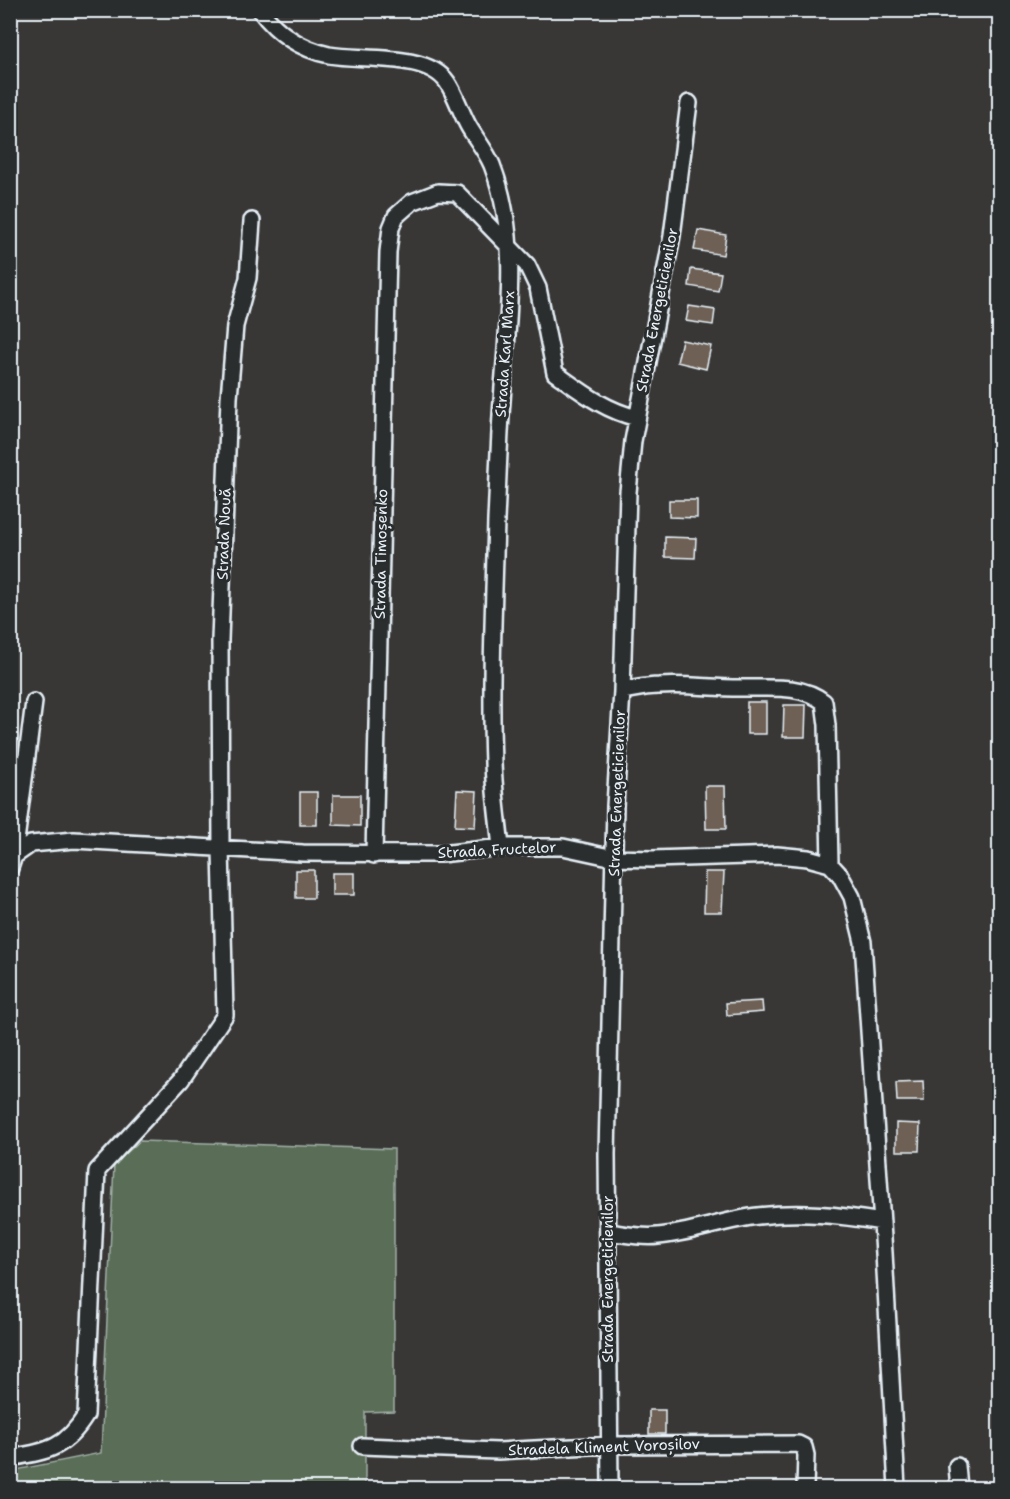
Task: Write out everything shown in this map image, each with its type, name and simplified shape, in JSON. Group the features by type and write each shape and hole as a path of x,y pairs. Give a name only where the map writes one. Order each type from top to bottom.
{"street":[{"name":"Strada Karl Marx","path":"260,10 273,27 311,50 348,57 404,61 436,71 447,82 468,126 491,163 501,196 509,245 510,314 501,412 493,645 493,763 501,847"},
{"name":"Strada Energeticienilor","path":"610,1488 607,1154 615,806 622,691 628,492 637,418 672,236 689,103"},
{"name":"Strada Timoșenko","path":"374,855 388,252 391,228 396,216 412,202 438,192 457,193 527,265 538,288 555,373 617,413 637,418"},
{"name":"Strada Nouă","path":"220,849 220,640 229,398 235,326 248,278 252,221"},
{"path":"622,691 658,686 740,688 766,686 804,692 824,702 830,864 840,875 852,897 863,942 897,1488"},
{"path":"12,862 34,702"},
{"name":"Strada Fructelor","path":"12,862 31,844 74,840 374,855 441,854 501,847 563,847 614,858 777,855 808,858 830,864"},
{"path":"10,1458 51,1449 69,1438 86,1415 97,1171 181,1080 225,1016 220,849"},
{"path":"608,1233 657,1236 693,1231 756,1216 791,1214 834,1214 882,1222"},
{"name":"Stradela Kliment Voroșilov","path":"362,1446 498,1451 610,1445 798,1444 804,1447 806,1455 805,1488"},
{"path":"957,1466 958,1488"}],"green space":[{"path":"140,1141 394,1149 394,1411 365,1412 365,1488 11,1488 11,1471 101,1453 114,1164"}],"building":[{"path":"698,230 726,235 723,255 694,250"},
{"path":"691,269 721,273 718,291 689,286"},
{"path":"689,306 715,310 713,325 686,321"},
{"path":"682,340 711,346 706,369 677,362"},
{"path":"669,500 697,500 697,518 669,517"},
{"path":"665,537 696,538 695,558 665,557"},
{"path":"747,702 766,702 766,734 747,734"},
{"path":"784,705 806,705 805,737 783,737"},
{"path":"705,786 725,786 726,829 706,829"},
{"path":"457,790 477,791 475,827 455,826"},
{"path":"300,792 317,792 317,825 300,825"},
{"path":"333,795 360,795 360,826 333,825"},
{"path":"296,870 314,870 314,898 296,898"},
{"path":"705,872 724,872 722,912 704,912"},
{"path":"332,873 354,873 354,895 332,895"},
{"path":"762,1001 763,1012 727,1015 726,1003"},
{"path":"923,1081 924,1101 897,1101 896,1082"},
{"path":"896,1123 920,1124 919,1151 896,1151"},
{"path":"649,1410 665,1410 665,1434 649,1434"}]}
